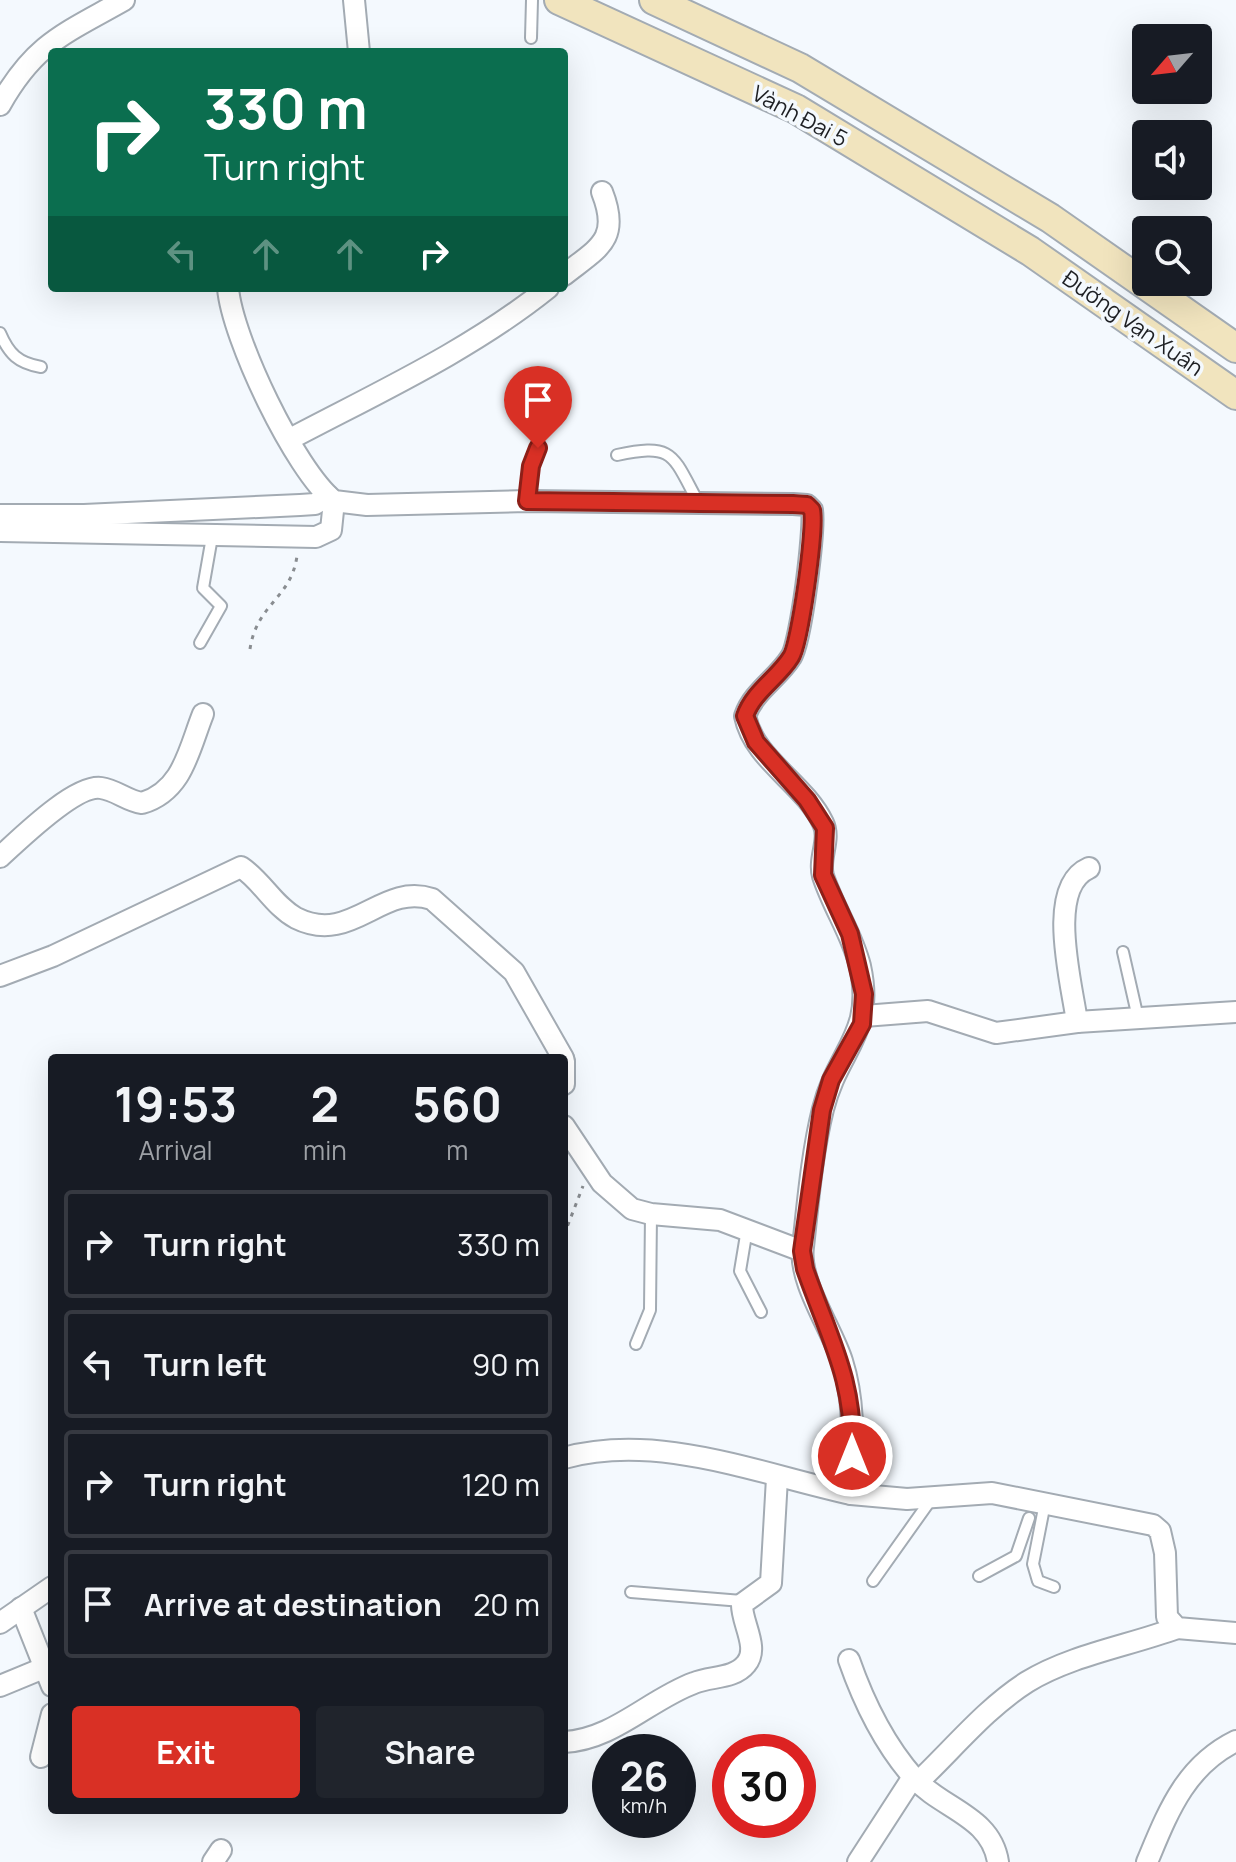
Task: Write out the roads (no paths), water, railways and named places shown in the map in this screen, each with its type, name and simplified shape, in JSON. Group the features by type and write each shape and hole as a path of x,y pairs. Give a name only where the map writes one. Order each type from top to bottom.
{"main road":[{"name":"Vành Đai 5","path":"559,0 796,109 1030,251"},
{"name":"Vành Đai 5","path":"654,0 800,68 1050,218"},
{"name":"Đường Vạn Xuân","path":"1050,218 1236,348"},
{"name":"Đường Vạn Xuân","path":"1030,251 1236,395"}],"street":[{"path":"0,105 24,65 38,51 124,0"},
{"path":"354,0 359,48"},
{"path":"568,272 604,244 611,228 610,210 602,192"},
{"path":"0,531 97,531 212,537 324,535 331,510 245,357 230,310 228,292"},
{"path":"290,439 426,366 527,305 543,292"},
{"path":"0,515 84,515 315,504 331,510 367,505 527,501 807,505 813,520 797,648 770,684 755,697 745,716 756,742 807,800 825,828 823,875 860,966 864,1016 831,1080 822,1110 802,1251 815,1298 841,1359 851,1402 851,1494"},
{"path":"0,857 51,813 90,789 99,787 142,803 160,796 179,776 203,714"},
{"path":"0,976 53,956 241,867 286,911 318,927 343,924 402,897 420,895 432,899 514,972 561,1054"},
{"path":"1077,1022 1063,909 1074,879 1089,868"},
{"path":"864,1016 928,1011 996,1033 1077,1022 1236,1012"},
{"path":"568,1132 591,1168 622,1203 651,1214 720,1220 802,1251"},
{"path":"568,1457 582,1453 662,1452 851,1494 896,1499 992,1493 1035,1506 1141,1522 1160,1531 1165,1553 1167,1617 1177,1628"},
{"path":"568,1741 594,1736 692,1683 740,1669 751,1655 742,1601 771,1583 777,1478"},
{"path":"0,1623 48,1590"},
{"path":"25,1605 48,1639"},
{"path":"25,1605 48,1674"},
{"path":"858,1862 916,1780 1006,1697 1027,1682 1054,1668 1177,1628 1236,1633"},
{"path":"849,1660 868,1712 916,1780 987,1831 998,1862"},
{"path":"0,1686 48,1677"},
{"path":"41,1757 48,1730"},
{"path":"1147,1862 1179,1791 1193,1771 1206,1759 1236,1741"}],"lane":[{"path":"531,38 532,0"},
{"path":"0,333 20,362 41,367"},
{"path":"527,501 531,466 538,448"},
{"path":"617,455 647,448 667,453 677,464 698,502"},
{"path":"200,643 221,606 203,588 212,537"},
{"path":"1123,952 1138,1018"},
{"path":"636,1344 650,1310 651,1214"},
{"path":"747,1229 740,1271 761,1312"},
{"path":"873,1581 932,1498"},
{"path":"979,1576 1016,1556 1035,1506"},
{"path":"1035,1506 1033,1564 1038,1581 1054,1587"},
{"path":"631,1592 742,1601"}]}
